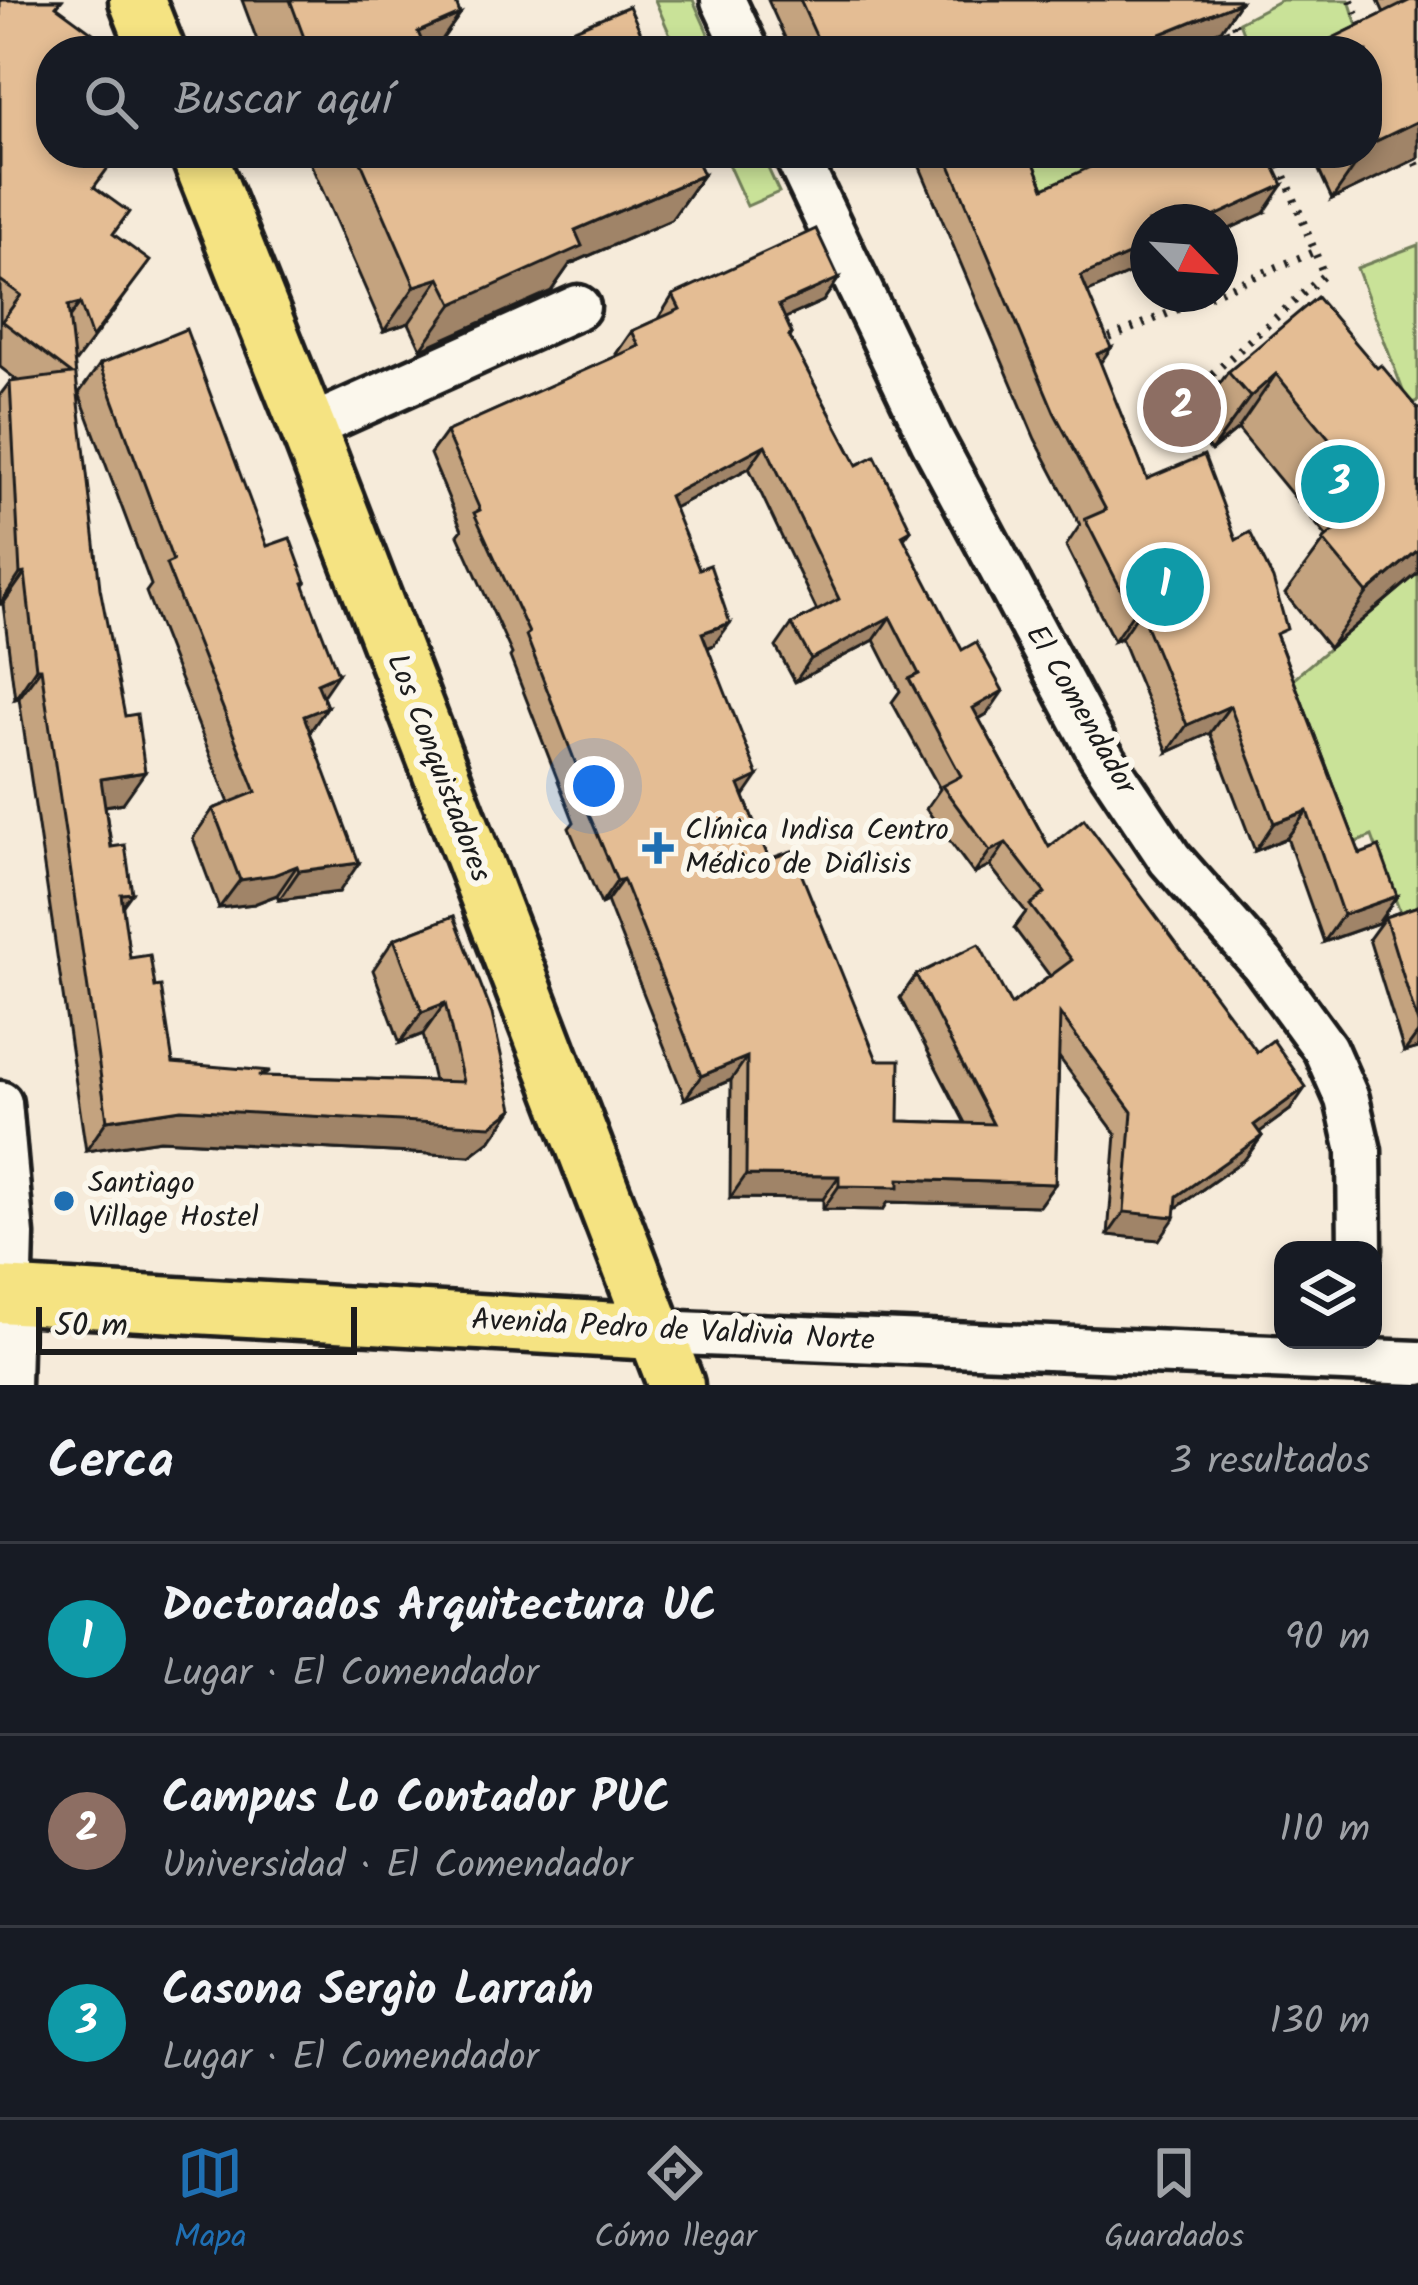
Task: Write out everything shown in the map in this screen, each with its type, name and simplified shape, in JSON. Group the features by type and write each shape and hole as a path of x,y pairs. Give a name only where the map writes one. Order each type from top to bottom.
{"main road":[{"path":"137,0 151,36"},
{"name":"Los Conquistadores","path":"204,168 676,1385"},
{"name":"Avenida Pedro de Valdivia Norte","path":"6,1295 655,1332"}],"street":[{"path":"723,0 740,36"},
{"name":"El Comendador","path":"802,168 932,440 1100,754 1170,860 1276,982 1324,1048 1347,1099 1359,1151 1360,1241"},
{"path":"308,428 578,308"},
{"path":"0,1103 11,1216 8,1385"},
{"name":"Avenida Pedro de Valdivia Norte","path":"655,1332 1418,1363"}],"path":[{"path":"1212,0 1226,36"},
{"path":"1351,0 1365,36"},
{"path":"1360,24 1372,19"},
{"path":"1234,23 1239,36"},
{"path":"1410,148 1418,168"},
{"path":"1225,397 1212,374 1324,275 1282,168"},
{"path":"1238,284 1316,250"},
{"path":"1093,320 1102,341 1171,312"}],"green space":[{"path":"655,0 693,0 709,36 671,36"},
{"path":"1281,0 1349,0 1360,36 1244,36 1239,22"},
{"path":"730,168 768,168 779,192 747,206"},
{"path":"1024,168 1091,168 1034,192"},
{"path":"1418,245 1418,401 1408,404 1357,268"},
{"path":"1418,573 1418,907 1400,912 1372,836 1332,852 1275,694"}],"building":[{"path":"0,0 61,0 56,6 97,36 36,36 36,168 108,168 94,187 129,212 113,234 150,261 92,338 80,303 68,306 100,588 125,716 137,714 145,772 101,779 111,847 125,845 132,893 121,894 130,958 150,955 155,987 161,986 173,1063 270,1071 258,1076 463,1082 445,1003 422,1012 394,939 454,916 492,1014 513,1109 491,1126 181,1109 107,1120 41,668 36,668 25,573 20,574 10,382 72,374 2,321 21,295 0,280"},
{"path":"290,0 455,0 460,14 418,32 420,36 303,36"},
{"path":"800,0 1240,2 1156,36 816,36"},
{"path":"1418,0 1418,121 1382,138 1382,36 1337,36"},
{"path":"629,6 642,36 558,36"},
{"path":"364,168 700,168 703,175 575,230 582,246 453,304 440,278 415,286"},
{"path":"951,168 1036,168 1044,188 1088,168 1275,168 1283,185 1238,206 1130,204 1130,254 1081,276 1111,348 1097,354 1147,479 1204,455 1236,540 1250,532 1273,579 1287,629 1276,634 1360,854 1379,847 1397,896 1343,915 1307,811 1274,823 1230,706 1187,725 1140,611 1133,613 1085,519 1106,510 1054,412"},
{"path":"816,229 839,278 779,305 789,336 857,465 875,456 911,530 902,535 962,650 976,642 1003,691 973,708 1049,847 1084,819 1257,1052 1273,1040 1306,1087 1254,1125 1262,1136 1177,1196 1175,1217 1124,1212 1132,1112 1060,1014 1055,1184 899,1179 899,1187 839,1186 839,1176 746,1175 747,1057 701,1076 623,879 617,881 585,805 591,803 529,633 474,513 480,510 446,432 639,346 632,331 680,309 673,295","holes":["765,445 839,599 792,624 811,659 890,617 919,674 909,679 961,776 942,786 990,851 1006,843 1045,893 1030,905 1072,960 1011,1005 979,944 916,975 993,1124 899,1121 900,1060 877,1060 792,851 769,859 739,785 758,776 702,633 730,623 710,565 699,569 669,496"]},
{"path":"1317,297 1418,409 1418,550 1367,593 1323,540 1376,495 1276,374 1250,397 1228,372"},
{"path":"186,329 267,546 290,538 338,674 317,683 327,707 304,716 359,863 299,871 297,866 240,880 213,809 256,792 166,564 173,561 100,364"},
{"path":"1418,906 1418,1024 1385,917"}],"place":[{"name":"Campus Lo Contador PUC","path":"1182,408"},
{"name":"Casona Sergio Larraín","path":"1340,484"},
{"name":"Doctorados Arquitectura UC","path":"1165,587"},
{"name":"Clínica Indisa Centro Médico de Diálisis","path":"658,848"},
{"name":"Santiago Village Hostel","path":"64,1201"}]}
